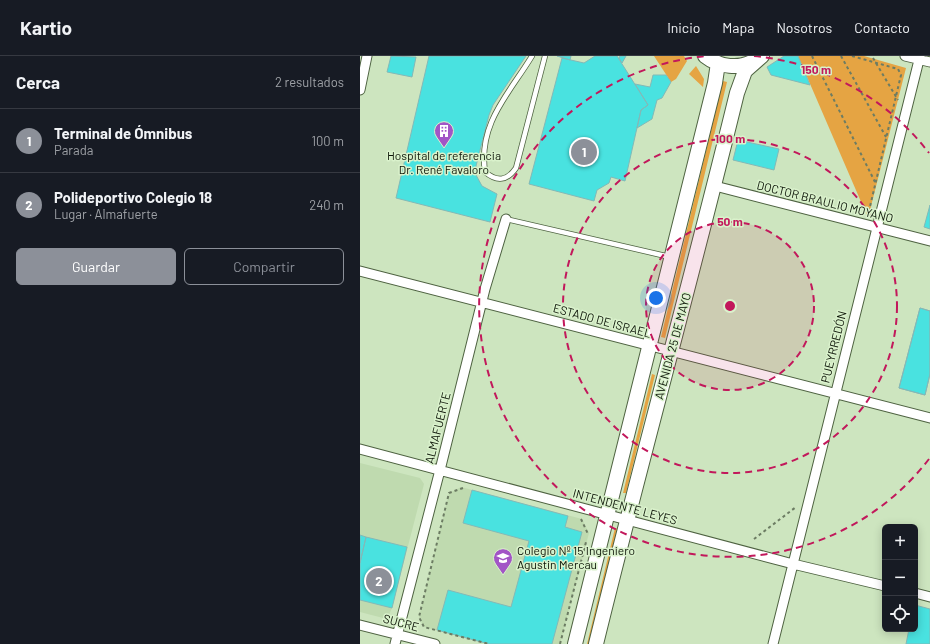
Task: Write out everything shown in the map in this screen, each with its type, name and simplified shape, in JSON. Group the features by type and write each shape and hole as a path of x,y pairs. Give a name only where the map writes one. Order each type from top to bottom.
{"main road":[{"name":"AVENIDA 25 DE MAYO","path":"705,56 718,63 729,66 752,62 761,56"},
{"name":"AVENIDA 25 DE MAYO","path":"596,644 626,520 671,353 741,79 745,71 761,56"},
{"name":"AVENIDA 25 DE MAYO","path":"575,644 609,514 649,346 716,83 718,63"}],"street":[{"path":"360,90 367,56"},
{"path":"905,56 919,58 930,62"},
{"name":"PUEYRREDÓN","path":"773,644 919,58"},
{"name":"DOCTOR BRAULIO MOYANO","path":"714,186 930,242"},
{"name":"ALMAFUERTE","path":"394,644 482,302 506,219"},
{"name":"ESTADO DE ISRAEL","path":"360,271 671,353 930,418"},
{"name":"INTENDENTE LEYES","path":"360,448 793,564 882,585"},
{"path":"918,594 930,597"},
{"name":"SUCRE","path":"360,625 435,644"}],"lane":[{"path":"532,56 502,99 492,119 483,160 485,172 492,178 502,179 511,175 516,168 545,56"},
{"path":"506,219 672,257"}],"path":[{"path":"812,56 876,185"},
{"path":"841,56 888,140"},
{"path":"852,56 898,69 902,75 886,137 876,185 867,216"},
{"path":"873,58 898,100"},
{"path":"466,489 461,487 449,493 419,618 424,627 489,644"},
{"path":"754,539 799,505"},
{"path":"560,644 589,533 582,519 575,517"}],"shaded area":[{"path":"654,56 684,56 687,61 676,79 671,82"},
{"path":"798,56 864,56 906,68 868,218"},
{"path":"696,66 704,79 703,87 689,74"},
{"path":"723,81 727,82 665,338 661,337"},
{"path":"652,374 655,375 626,493 623,493"},
{"path":"360,463 420,478 424,484 392,608 389,615 383,618 360,612"},
{"name":"Colegio Nº 15 Ingeniero Agustin Mercau","path":"461,487 582,519 589,533 560,644 489,644 424,627 419,617 449,493"},
{"path":"615,528 619,529 590,644 587,644"}],"building":[{"path":"391,56 416,57 412,77 387,72"},
{"name":"Hospital de referencia Dr. René Favaloro","path":"429,56 526,56 493,105 476,166 476,175 482,186 497,194 490,222 396,198"},
{"path":"557,56 571,56 570,60"},
{"path":"595,56 617,56 648,105 641,110 625,181 611,177 609,183 597,190 594,201 529,184 562,58 584,63"},
{"path":"620,56 626,56 622,63 619,58"},
{"path":"784,56 798,56 810,85 771,75 767,67"},
{"path":"653,75 666,75 671,82 662,98 657,100 652,119 637,128 641,110 648,105 635,84 650,87"},
{"path":"738,140 779,149 774,170 733,160"},
{"path":"930,205 930,229 924,227"},
{"path":"920,308 930,311 930,374 925,395 899,388"},
{"path":"920,308 930,311 930,374 925,395 899,388"},
{"name":"Colegio Nº 15 Ingeniero Agustin Mercau","path":"472,490 568,516 565,527 582,532 552,644 489,644 437,630 448,590 511,607 529,541 463,523"},
{"path":"360,535 366,537 360,563"},
{"path":"366,537 407,547 392,608 360,600 360,563"},
{"path":"918,606 930,609 930,644 906,644 908,632 918,632"}],"place":[{"name":"Hospital de referencia Dr. René Favaloro","path":"444,148"},
{"name":"Terminal de Ómnibus","path":"584,152"},
{"name":"Colegio Nº 15 Ingeniero Agustin Mercau","path":"503,575"},
{"name":"Polideportivo Colegio 18","path":"379,581"}]}
